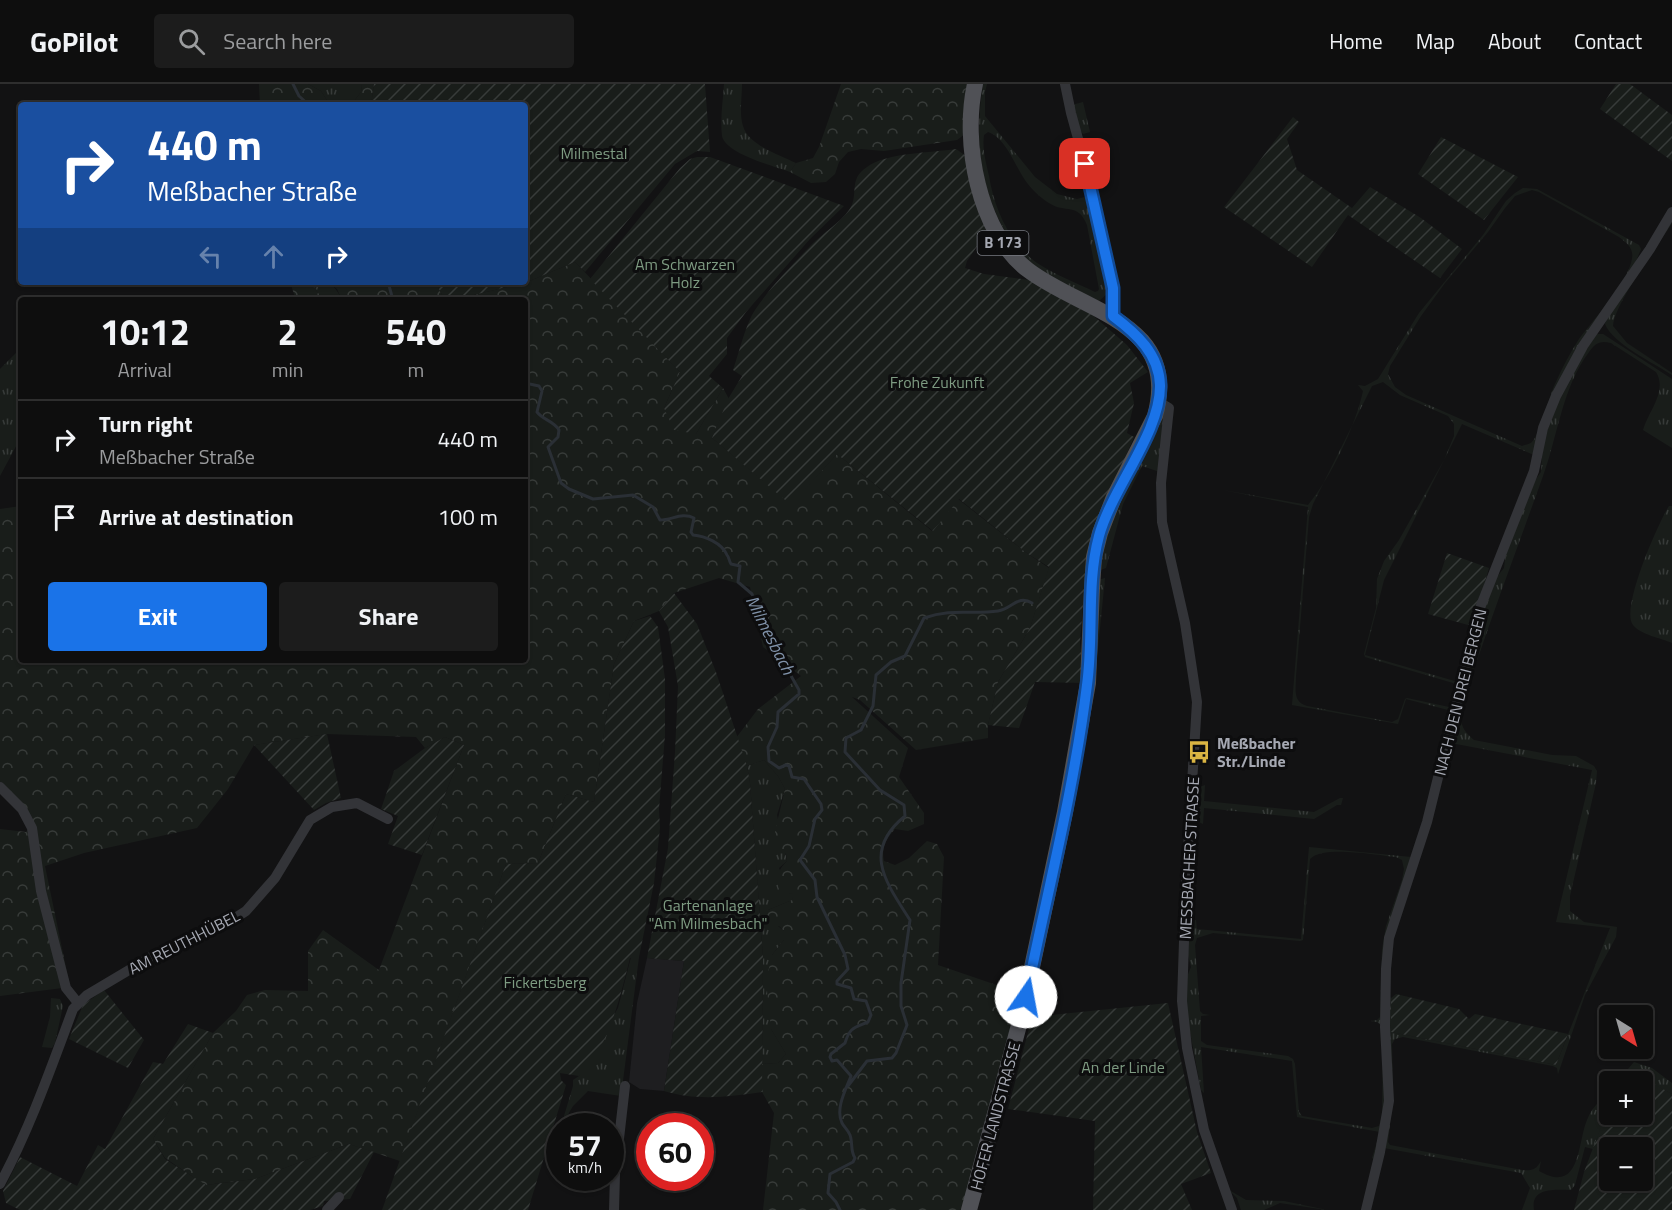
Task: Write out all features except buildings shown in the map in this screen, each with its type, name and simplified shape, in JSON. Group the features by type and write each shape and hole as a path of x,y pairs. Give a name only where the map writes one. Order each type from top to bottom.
{"main road":[{"name":"HOFER LANDSTRASSE","path":"969,1210 1022,1014 1065,812 1088,683 1094,567 1100,533 1114,497 1143,442 1159,402 1160,387 1156,364 1137,336 1113,316 1028,270 998,237 988,216 975,164 972,118 975,84"}],"street":[{"path":"1065,84 1113,288 1113,316"},
{"name":"NACH DEN DREI BERGEN","path":"1366,1210 1389,1101 1385,1028 1389,938 1427,822 1480,608 1534,471 1543,428 1556,396 1583,346 1650,249 1672,212"},
{"name":"MESSBACHER STRASSE","path":"1159,402 1169,408 1161,483 1162,522 1185,623 1197,702 1186,882 1182,1001 1187,1048 1204,1130 1232,1210"},
{"path":"0,787 22,809 32,828 44,902 66,988 78,1003"},
{"name":"AM REUTHHÜBEL","path":"0,1184 34,1112 73,1009 78,1003 87,995 166,948 229,922 246,911 275,878 310,820 332,807 357,803 388,819"},
{"path":"614,1210 615,1174 625,1086"},
{"path":"327,1210 339,1197"}],"shaded area":[{"path":"647,958 684,961 664,1091 640,1089 629,1082 637,1003"}],"green space":[{"path":"259,84 308,84 321,91 328,102 260,102"},
{"path":"308,84 362,84 361,92 353,102 328,102 321,91"},
{"path":"362,84 374,84 371,102 353,102 361,92"},
{"name":"Milmestal","path":"374,84 705,84 710,152 697,151 675,164 585,272 575,262 528,282 528,102 371,102"},
{"path":"724,84 742,84 741,116 746,133 765,149 796,163 790,172 741,154 725,142 721,130"},
{"path":"841,84 972,84 965,134 957,140 884,151 861,149 848,152 839,162 835,174 826,182 811,183 790,172 796,163 813,158"},
{"path":"983,84 987,84 985,116 1035,177 1057,194 1077,199 1089,196 1109,292 1099,301 1034,266 1013,246 996,213 984,177 979,141","holes":["988,132 1005,146 1025,180 1036,193 1055,206 1080,213 1087,225 1098,291 1095,292 1037,263 1027,255 1011,235 1004,224 991,188 985,156 984,135"]},
{"path":"1616,84 1630,84 1672,115 1672,161 1600,109"},
{"path":"1083,102 1090,132 1083,134 1072,105"},
{"path":"1293,117 1299,122 1287,139 1297,170 1352,208 1370,187 1421,218 1462,249 1440,278 1348,215 1312,267 1224,207"},
{"path":"1441,137 1518,177 1484,220 1418,174"},
{"name":"Frohe Zukunft","path":"956,149 969,158 987,232 967,261 965,268 984,274 1030,280 1089,312 1127,345 1148,372 1130,383 1134,403 1127,433 1134,437 1099,522 1086,565 1080,643 1085,683 1035,682 1019,728 988,725 998,682 1030,628 1049,567 1028,554 959,499 933,531 837,454 791,505 712,438 728,399 742,376 733,370 755,310 789,268 849,210 854,199 855,182 861,172 886,158"},
{"name":"Am Schwarzen Holz","path":"710,157 844,206 810,239 746,312 727,338 727,354 709,376 723,388 696,434 674,430 664,408 680,372 590,279 680,168 690,159"},
{"path":"1523,188 1537,189 1639,245 1641,249 1631,273 1585,338 1534,455 1462,424 1444,460 1454,436 1454,424 1448,416 1400,395 1383,382 1372,386 1352,426 1363,391 1358,385 1365,386 1378,379 1419,313 1483,235 1506,201 1515,193","holes":["1532,190 1539,192 1625,241 1632,252 1629,268 1617,289 1579,339 1566,361 1531,443 1522,446 1406,395 1395,387 1388,374 1390,366 1421,316 1515,196"]},
{"path":"1672,218 1672,223 1621,303 1613,326 1627,343 1672,375 1625,346 1616,339 1605,324"},
{"path":"575,262 680,372 664,408 696,434 723,388 729,399 712,438 791,504 837,454 932,531 958,499 1049,568 1030,628 998,682 988,725 988,738 916,750 860,700 852,697 908,748 899,777 924,813 924,824 908,831 895,829 884,848 884,861 895,865 909,858 927,841 937,844 944,857 938,965 1017,992 1020,997 963,1210 763,1210 774,1113 762,1092 762,1064 778,1063 786,1054 771,1029 766,981 772,955 784,940 784,931 779,926 770,926 766,923 764,915 768,910 792,900 793,894 780,892 778,883 779,872 787,861 786,854 777,846 775,831 785,789 778,776 764,760 747,766 736,738 758,709 801,676 763,647 750,587 719,578 674,593 659,611 634,621 614,664 594,802 566,794 538,863 506,864 400,1161 349,1144 255,1179 205,1185 165,1158 153,1139 213,1033 236,1011 247,995 265,990 308,991 308,951 323,930 379,970 464,745 445,737 425,748 416,737 327,734 254,745 228,789 197,828 84,853 45,866 70,987 0,996 0,829 26,832 33,823 0,783 0,509 18,506 18,663 528,663 528,297 465,297 515,285 528,285 528,282"},
{"path":"291,285 312,285 322,297 295,297"},
{"path":"312,285 331,285 340,297 322,297"},
{"path":"331,285 437,285 443,297 341,297 337,289"},
{"name":"Milmestal","path":"437,285 515,285 465,297 443,297"},
{"path":"1597,334 1603,334 1672,379 1672,448 1643,430 1660,387 1656,372 1611,343 1596,344 1580,366 1567,396 1543,476 1468,684 1461,717 1464,730 1474,740 1552,755 1576,756 1594,766 1597,771 1596,783 1570,896 1570,911 1584,922 1617,927 1616,937 1585,995 1558,1074 1557,1068 1553,1066 1403,1037 1395,1039 1392,1044 1393,1098 1388,1142 1390,1145 1522,1170 1533,1169 1541,1161 1539,1171 1553,1177 1563,1177 1575,1164 1589,1115 1599,1101 1599,1125 1602,1125 1593,1149 1585,1147 1575,1185 1571,1190 1545,1191 1536,1197 1534,1210 1522,1210 1530,1188 1521,1173 1384,1148 1389,995 1391,998 1391,1032 1556,1065 1610,928 1556,922 1592,770 1451,743 1450,740 1457,732 1456,725 1477,636 1481,632 1481,619 1492,583 1504,568 1506,551 1534,482 1541,472 1543,441 1569,374"},
{"path":"18,351 18,443 0,476 0,369"},
{"path":"1164,416 1160,517 1157,518 1157,471 1142,466 1123,504 1106,568 1098,571 1108,527"},
{"path":"1352,426 1341,451 1323,484"},
{"path":"1444,460 1384,580 1365,655 1458,682 1456,686 1453,683 1365,657 1364,654 1376,608 1377,579 1384,561 1399,540"},
{"path":"1323,484 1309,517 1296,676 1297,698 1307,706 1392,722 1398,719 1405,699 1407,698 1449,707 1452,704 1452,711 1406,699 1398,724 1292,705 1308,507 1223,490 1308,505"},
{"path":"1669,506 1672,506 1672,643 1641,631 1633,625 1630,616 1642,566"},
{"path":"1447,553 1489,568 1472,626 1428,614"},
{"path":"1105,578 1097,658 1093,655 1098,580"},
{"name":"Gartenanlage \"Am Milmesbach\"","path":"674,593 697,624 716,672 747,766 750,783 763,958 762,1092 725,1097 700,1097 664,1091 684,961 647,958 668,848 678,686 668,627 659,611"},
{"name":"Fickertsberg","path":"650,616 658,627 665,679 665,735 659,809 660,828 654,883 639,957 630,958 606,1037 589,1065 579,1076 560,1073 561,1080 566,1085 557,1113 546,1113 546,1151 528,1210 382,1210 506,864 538,863 566,794 594,802 614,664 634,621"},
{"path":"327,734 341,798 314,810 254,745"},
{"path":"445,737 464,745 422,855 388,844 398,816 381,809 394,771 425,748"},
{"path":"764,760 778,776 785,789 777,815 787,861 779,868 789,893 794,894 792,900 768,910 770,926 778,926 784,931 784,940 772,955 771,1029 786,1054 778,1063 762,1064 763,958 747,766"},
{"path":"1205,785 1204,801 1314,812 1343,798 1341,805 1337,805 1314,819 1204,808 1203,824 1199,822 1200,787"},
{"path":"1309,847 1411,857 1386,939 1382,985 1383,1033 1380,1024 1371,1021 1380,1017 1382,949 1386,926 1402,880 1404,869 1402,860 1396,857 1364,853 1326,852 1310,859 1303,940 1213,933 1197,938 1195,945 1200,1011 1210,1015 1201,1016 1201,1041 1207,1045 1288,1056 1295,1064 1299,1112 1302,1116 1372,1128 1379,1126 1382,1116 1383,1041 1385,1079 1383,1117 1376,1154 1368,1191 1374,1159 1372,1158 1380,1132 1297,1117 1292,1061 1201,1047 1204,1093 1201,1090 1187,1016 1184,984 1191,967 1188,955 1191,920 1196,920 1197,929 1301,939"},
{"path":"631,957 639,957 621,1096 588,1091 569,1113 565,1113 573,1080 579,1076 618,1008"},
{"path":"104,990 144,1040 128,1068 69,1039 83,1005"},
{"path":"1396,994 1459,1009 1469,1019 1475,1014 1568,1034 1556,1065 1391,1032 1391,998"},
{"path":"51,998 60,999 63,1006 52,1048 42,1047 50,1017"},
{"name":"An der Linde","path":"1168,1003 1197,1132 1211,1173 1181,1184 1192,1210 1093,1210 1095,1121 1008,1109 1032,1017"},
{"path":"188,1024 213,1033 153,1139 165,1159 206,1185 255,1179 349,1144 374,1152 350,1199 324,1201 323,1206 310,1210 20,1210 6,1203 3,1191 20,1157 77,1186 98,1145 105,1149 153,1062 163,1064"},
{"path":"1634,1062 1652,1068 1672,1083 1672,1094 1653,1084 1653,1071 1626,1071"},
{"path":"1653,1083 1672,1094 1672,1210 1574,1210 1584,1172 1602,1125 1653,1125"},
{"path":"1229,1190 1246,1200 1284,1201 1327,1210 1280,1203 1264,1210 1241,1210 1237,1198"}],"waterway":[{"name":"Milmesbach","path":"293,84 299,96 306,102"},
{"name":"Milmesbach","path":"389,285 392,297"},
{"name":"Milmesbach","path":"528,384 539,386 542,391 537,412 559,430 558,437 548,447 561,483 593,499 633,495 653,507 660,520 681,516 694,518 691,532 693,535 717,544 725,551 731,564 740,566 738,582 752,594 776,657 799,690 799,694 778,712 777,727 768,747 769,761 779,768 789,766 792,777 804,779 821,804 822,810 815,819 809,846 800,860 815,880 817,897 845,955 848,969 837,984 851,988 854,999 866,1001 871,1015 868,1022 851,1031 845,1043 830,1057 832,1061 837,1060 851,1076 842,1099 840,1117 850,1135 855,1158 853,1162 830,1174 828,1193 840,1210"},
{"path":"848,1086 867,1061 892,1058 907,1025 901,1006 901,983 910,920 886,879 881,854 884,842 892,829 905,816 904,805 880,790 845,752 846,738 861,730 873,706 876,675 891,662 905,656 924,618 953,612 998,611 1023,600 1032,603"}],"place":[{"name":"Meßbacher Str./Linde","path":"1199,752"}],"route":[{"path":"1026,997 1065,812 1088,683 1094,557 1100,533 1114,497 1143,442 1159,402 1159,376 1149,350 1128,327 1113,316 1113,288 1085,164"}]}
